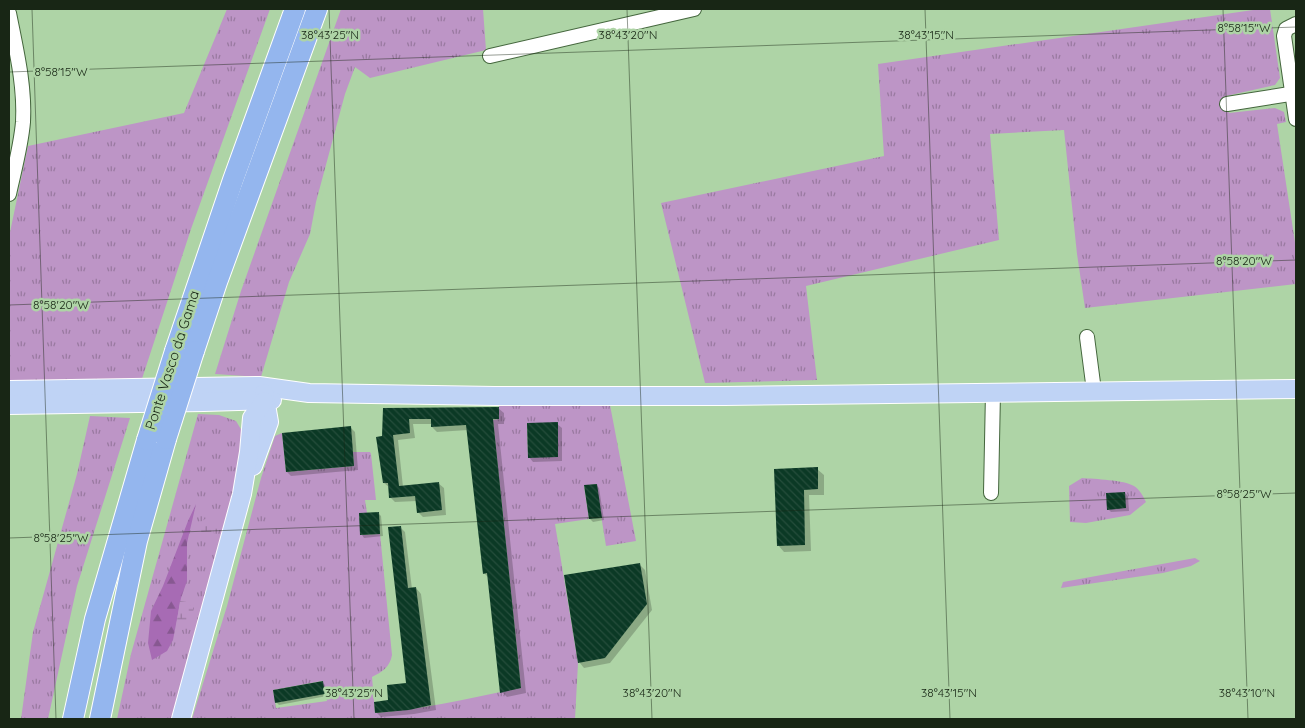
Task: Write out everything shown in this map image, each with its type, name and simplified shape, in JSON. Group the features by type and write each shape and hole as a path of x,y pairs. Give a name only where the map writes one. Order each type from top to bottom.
{"highway":[{"name":"Ponte Vasco da Gama","path":"74,719 94,619 156,440 184,351 230,189 295,9"},
{"name":"Ponte Vasco da Gama","path":"184,351 217,282 317,9"},
{"name":"Ponte Vasco da Gama","path":"100,719 156,440"}],"main road":[{"path":"11,393 724,396 1296,389"},
{"path":"11,393 204,402 226,407 238,414 247,426 249,443"},
{"path":"204,402 264,394"},
{"path":"242,494 252,418 264,394"},
{"path":"181,719 242,494 269,422 264,394"}],"street":[{"path":"490,56 694,9"},
{"path":"9,14 22,86 23,105 20,139 9,194"},
{"path":"1296,24 1286,29 1284,36 1294,93 1296,119"},
{"path":"1227,104 1294,93"},
{"path":"1087,337 1094,391"},
{"path":"991,493 993,392"}],"green space":[{"path":"227,9 270,9 191,229 139,388 9,387 9,237 28,146 184,113"},
{"path":"341,9 483,9 486,50 370,78 355,67 345,94 316,202 310,234 289,282 261,377 215,374 241,291"},
{"path":"1270,9 1280,78 1275,85 1226,96 1229,113 1275,108 1284,112 1286,122 1277,124 1296,249 1296,284 1085,308 1077,254 1064,130 990,134 999,240 806,286 817,380 705,383 661,203 884,156 878,64"},
{"path":"610,405 636,541 606,546 596,484 584,486 589,519 555,524 578,663 575,719 192,719 227,606 261,478 275,436 282,433 286,472 354,466 353,452 370,452 371,454 376,500 365,500 367,513 359,514 361,535 380,534 392,655 385,669 372,677 375,713 430,706 521,688 493,420 499,419 499,406","holes":["527,423 558,423 558,457 528,457","322,681 327,701 276,708 273,690"]},
{"path":"198,414 219,415 236,421 242,431 243,461 199,618 174,719 117,719 131,654"},
{"path":"90,416 130,418 77,586 48,719 21,719 33,632 77,474"},
{"path":"1082,478 1129,484 1138,489 1146,502 1130,515 1086,523 1070,522 1069,486"},
{"path":"196,504 187,543 187,581 181,598 173,640 167,651 152,660 148,643 151,611"},
{"path":"205,519 213,522 214,535 211,544 205,542 199,533 201,522"},
{"path":"1195,558 1200,561 1191,566 1163,573 1061,588 1063,582"},
{"path":"180,601 187,602 194,608 190,625 184,628 176,627"}],"building":[{"path":"499,407 499,419 493,419 521,688 500,693 487,573 483,574 466,425 431,427 431,419 409,419 410,433 393,435 399,486 439,482 442,510 417,513 415,496 389,498 388,483 383,483 376,437 382,436 383,408"},
{"path":"558,422 558,457 528,458 527,423"},
{"path":"351,426 354,466 286,472 282,433"},
{"path":"818,467 818,489 804,490 805,545 777,546 774,469"},
{"path":"597,484 602,518 589,519 584,485"},
{"path":"1125,492 1126,508 1107,510 1106,493"},
{"path":"379,512 380,534 360,535 359,513"},
{"path":"401,526 408,588 416,587 431,705 409,710 375,713 374,702 388,700 387,685 406,683 388,527"},
{"path":"640,563 647,604 605,658 578,663 564,575"},
{"path":"323,681 325,694 275,703 273,690"}]}
